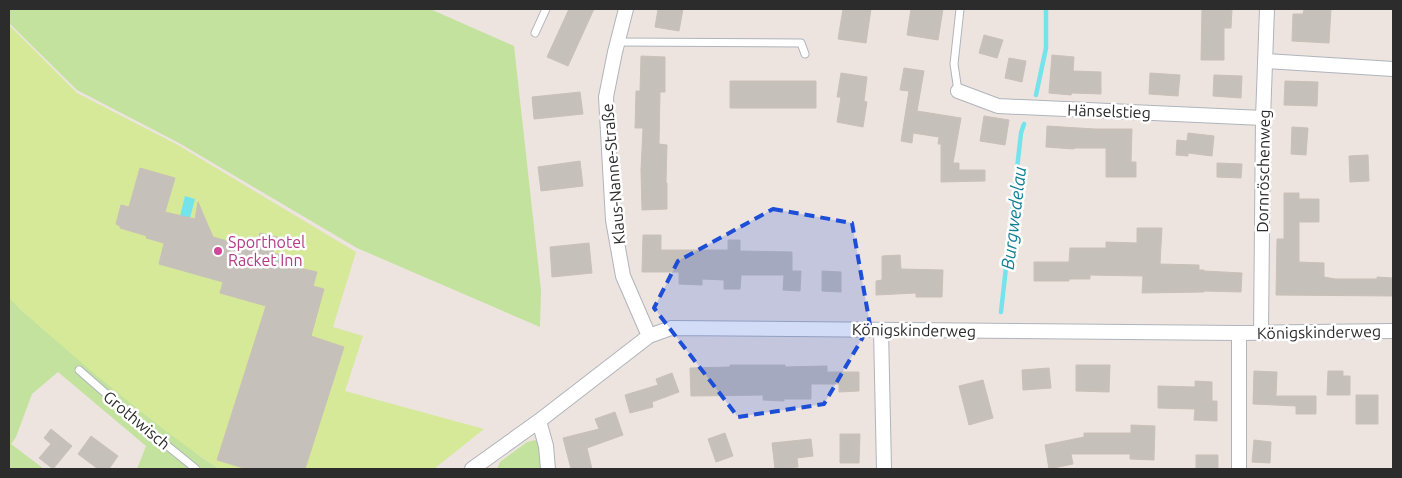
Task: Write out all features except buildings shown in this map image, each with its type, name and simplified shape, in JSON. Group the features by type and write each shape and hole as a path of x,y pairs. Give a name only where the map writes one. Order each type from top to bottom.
{"street":[{"name":"Klaus-Nanne-Straße","path":"626,9 606,97 614,220 623,276 649,336"},
{"name":"Dornröschenweg","path":"1261,333 1263,118 1267,9"},
{"path":"1265,61 1393,69"},
{"name":"Hänselstieg","path":"958,90 998,106 1263,118"},
{"name":"Königskinderweg","path":"478,468 649,336 671,328 1239,333 1393,331"},
{"path":"881,330 884,469"},
{"path":"1239,333 1239,469"},
{"path":"539,421 546,446 548,469"}],"lane":[{"path":"535,33 546,9"},
{"path":"958,90 954,64 960,9"},
{"path":"617,42 802,43 805,54"},
{"name":"Grothwisch","path":"78,370 196,469"}],"highlighted area":[{"path":"773,209 852,223 870,325 824,404 738,417 654,308 678,261"}],"green space":[{"path":"9,9 430,9 514,46 541,290 540,327 357,248 179,143 77,90 9,23"},
{"path":"9,25 77,93 178,145 356,252 333,327 363,336 345,391 484,429 434,469 219,469 143,413 94,373 22,311 9,297"},
{"path":"9,297 22,311 200,456 219,469 137,469 146,446 58,372 32,394 16,437 11,444 44,469 9,469"},
{"path":"536,440 541,447 544,469 497,469 500,462 527,442"}],"water":[{"path":"185,196 195,199 190,218 180,216"}],"waterway":[{"name":"Burgwedelau","path":"1036,95 1046,48 1046,9"},
{"name":"Burgwedelau","path":"1001,312 1021,133 1024,124"}],"place":[{"name":"Sporthotel Racket Inn","path":"218,251"}]}
